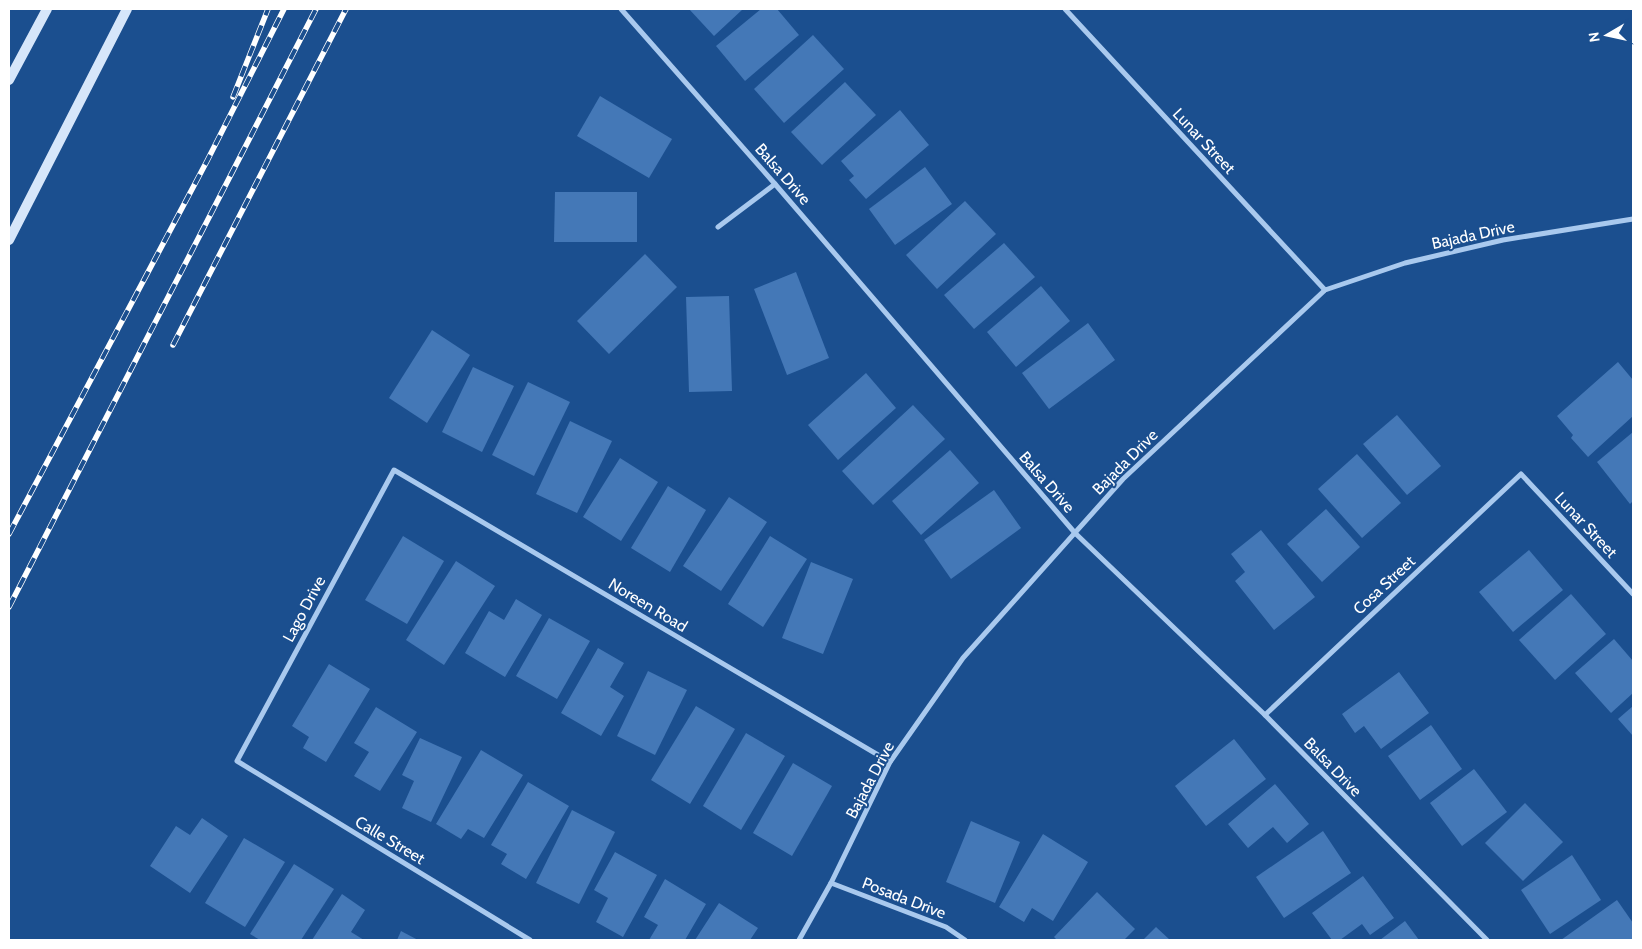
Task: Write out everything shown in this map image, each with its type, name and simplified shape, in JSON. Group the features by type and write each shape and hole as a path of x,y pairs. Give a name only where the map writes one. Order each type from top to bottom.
{"main road":[{"path":"9,80 47,9"},
{"path":"9,240 127,9"}],"street":[{"name":"Balsa Drive","path":"622,9 1075,533 1265,715 1486,940"},
{"name":"Lunar Street","path":"1065,9 1325,290"},
{"path":"718,227 775,184"},
{"name":"Bajada Drive","path":"798,940 831,883 890,762 963,658 1123,478 1325,290 1414,261 1502,240 1633,219"},
{"name":"Lago Drive","path":"237,761 394,470"},
{"name":"Noreen Road","path":"394,470 890,762"},
{"name":"Lunar Street","path":"1521,474 1633,594"},
{"name":"Cosa Street","path":"1265,715 1521,474"},
{"name":"Calle Street","path":"237,761 530,940"},
{"name":"Posada Drive","path":"831,883 946,927 965,940"}],"building":[{"path":"689,9 743,9 714,36"},
{"path":"761,9 777,9 799,35 745,81 716,46"},
{"path":"813,35 844,69 784,123 754,89"},
{"path":"845,82 876,115 822,165 791,132"},
{"path":"600,96 672,139 649,178 577,136"},
{"path":"900,110 929,145 866,199 849,180 854,176 841,161"},
{"path":"925,167 952,204 895,245 869,209"},
{"path":"555,192 637,192 637,242 554,242"},
{"path":"965,201 996,234 937,289 906,255"},
{"path":"1004,243 1035,277 974,329 944,295"},
{"path":"645,254 677,287 609,354 577,321"},
{"path":"796,272 829,358 787,375 754,289"},
{"path":"1041,286 1070,321 1016,367 987,332"},
{"path":"729,296 732,391 689,392 686,297"},
{"path":"1088,323 1115,360 1049,409 1022,373"},
{"path":"432,330 470,355 427,423 389,398"},
{"path":"1618,362 1633,380 1633,416 1588,457 1571,438 1573,435 1557,416"},
{"path":"473,367 514,386 482,452 442,432"},
{"path":"866,373 896,408 838,460 808,425"},
{"path":"528,382 570,402 534,476 492,455"},
{"path":"913,405 945,439 873,505 842,471"},
{"path":"1397,415 1441,466 1407,495 1363,444"},
{"path":"570,421 612,441 577,513 536,494"},
{"path":"1633,432 1633,501 1630,504 1597,462"},
{"path":"950,450 979,483 921,535 892,501"},
{"path":"1357,454 1401,503 1362,538 1318,489"},
{"path":"620,458 658,482 621,541 583,517"},
{"path":"668,486 706,510 670,572 631,548"},
{"path":"994,490 1021,528 951,579 924,540"},
{"path":"729,497 767,522 721,591 683,566"},
{"path":"1326,509 1360,547 1322,582 1287,544"},
{"path":"1261,530 1315,597 1274,630 1235,581 1245,572 1231,554"},
{"path":"403,536 444,561 407,624 365,600"},
{"path":"770,536 807,559 763,627 728,604"},
{"path":"1529,550 1563,590 1513,632 1479,592"},
{"path":"456,561 495,586 444,665 406,640"},
{"path":"811,562 853,579 823,654 782,638"},
{"path":"1571,594 1606,634 1555,680 1519,640"},
{"path":"516,599 542,615 505,677 465,653 489,611 504,620"},
{"path":"549,618 590,641 557,699 516,676"},
{"path":"1614,639 1633,661 1633,693 1611,713 1575,673"},
{"path":"598,648 624,663 610,687 624,696 601,736 561,713"},
{"path":"329,664 370,689 326,762 303,748 309,737 292,726"},
{"path":"648,671 687,690 655,755 617,736"},
{"path":"1399,672 1429,713 1381,749 1364,726 1355,733 1342,714"},
{"path":"696,706 735,729 690,804 651,780"},
{"path":"1633,706 1633,736 1618,719"},
{"path":"376,707 417,732 380,791 354,776 369,752 354,743"},
{"path":"1431,725 1462,769 1420,800 1388,756"},
{"path":"746,733 785,756 741,830 703,806"},
{"path":"420,738 462,757 431,822 402,808 414,781 402,775"},
{"path":"1234,739 1266,779 1206,826 1175,786"},
{"path":"481,750 523,775 484,838 468,829 461,839 436,824"},
{"path":"793,763 832,786 792,856 753,833"},
{"path":"1474,769 1507,812 1462,846 1430,803"},
{"path":"528,782 569,806 526,879 501,864 507,854 491,845"},
{"path":"1275,784 1309,824 1287,843 1273,827 1248,848 1228,824"},
{"path":"1525,803 1563,842 1523,881 1485,843"},
{"path":"572,810 615,832 579,904 536,883"},
{"path":"202,818 228,836 190,893 150,866 176,826 190,835"},
{"path":"971,821 1020,842 995,903 946,882"},
{"path":"1323,831 1351,873 1284,918 1256,877"},
{"path":"1043,834 1088,862 1053,921 1032,908 1024,922 999,907"},
{"path":"244,838 285,862 245,927 205,903"},
{"path":"615,852 657,875 623,937 596,922 608,898 594,890"},
{"path":"1572,855 1601,900 1550,934 1521,890"},
{"path":"294,864 334,889 301,940 260,940 250,934"},
{"path":"1363,876 1394,918 1370,935 1362,924 1340,940 1332,940 1312,913"},
{"path":"665,879 706,904 685,940 649,940 658,925 644,917"},
{"path":"1097,892 1135,929 1124,940 1057,940 1054,937"},
{"path":"342,894 365,910 351,932 364,940 312,940"},
{"path":"1617,900 1633,923 1633,940 1561,940"},
{"path":"719,903 758,928 750,940 695,940"},
{"path":"1405,921 1419,940 1380,940"},
{"path":"1156,927 1170,940 1143,940"},
{"path":"401,931 418,940 397,940"}],"railway":[{"path":"233,97 268,9"},
{"path":"9,534 207,161 284,9"},
{"path":"9,607 316,9"},
{"path":"173,345 346,9"}]}
